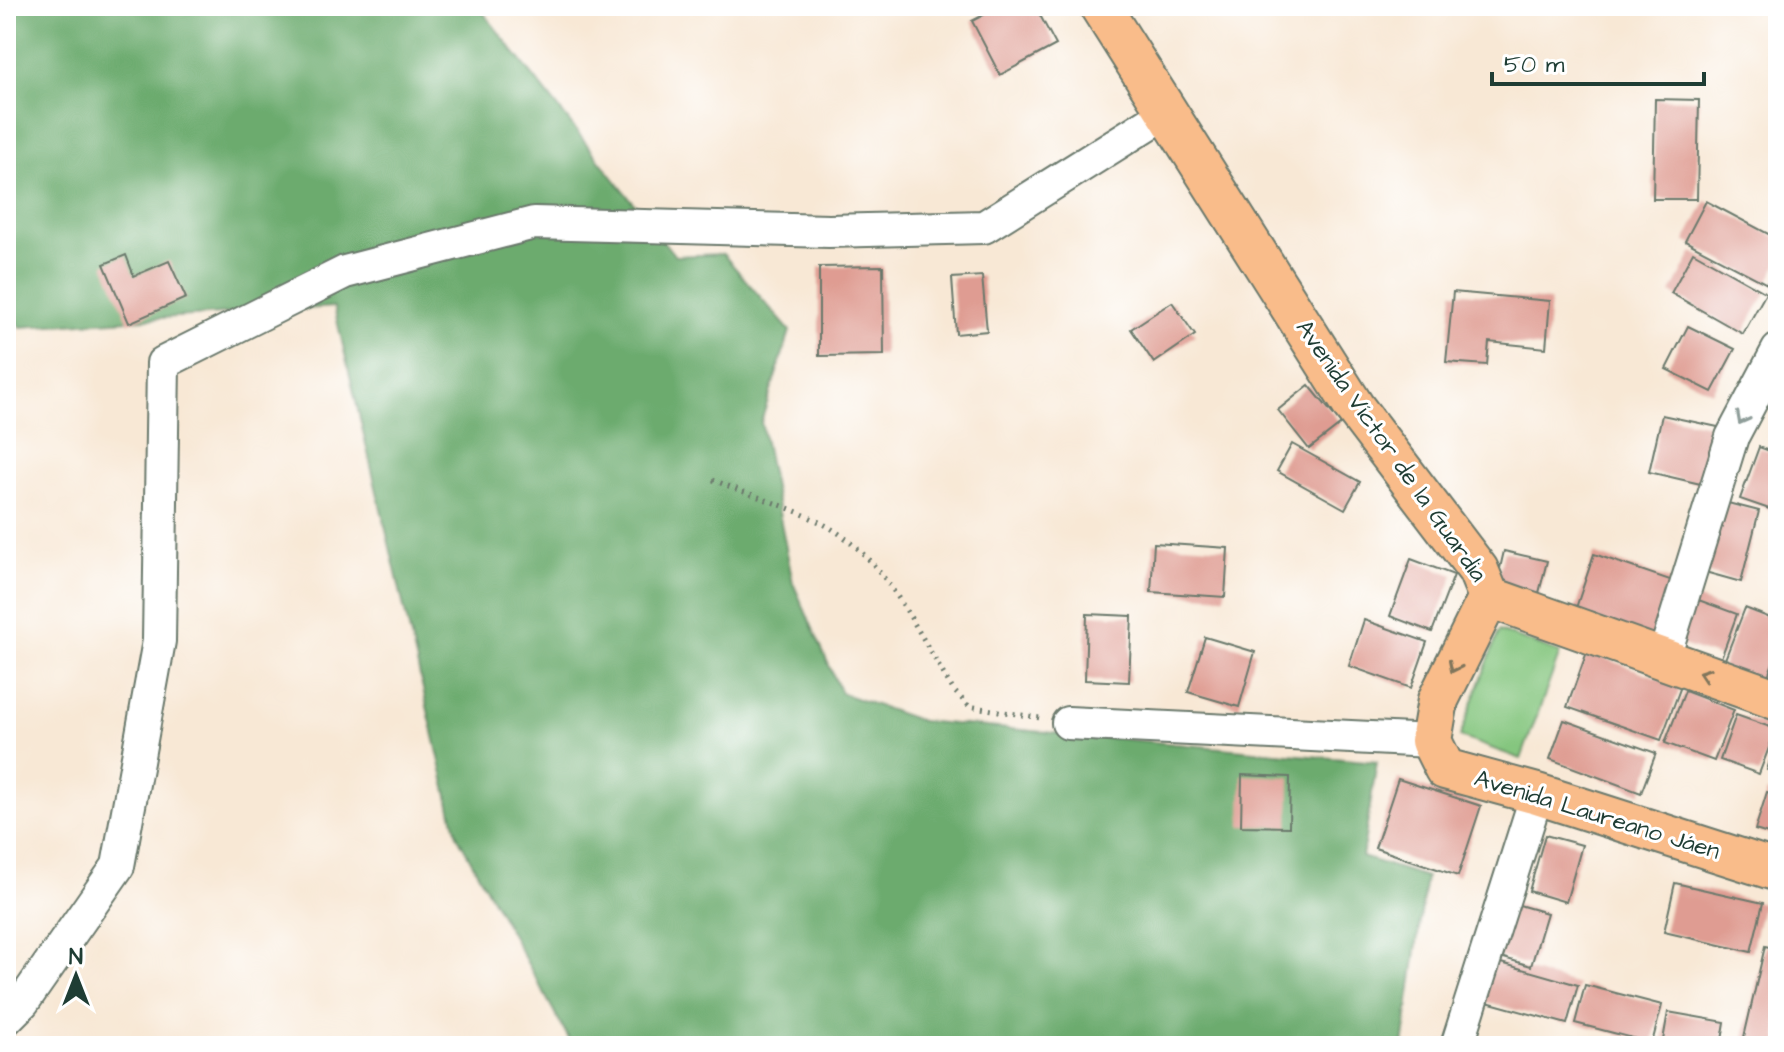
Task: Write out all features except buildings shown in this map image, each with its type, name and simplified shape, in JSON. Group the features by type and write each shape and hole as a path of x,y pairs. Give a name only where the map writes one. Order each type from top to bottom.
{"main road":[{"name":"Avenida Víctor de la Guardia","path":"1100,6 1354,407 1478,570 1489,597 1778,700"},
{"path":"1431,741 1438,700 1489,597"},
{"name":"Avenida Laureano Jáen","path":"1431,741 1445,769 1537,794 1778,871"}],"street":[{"path":"6,1019 23,1002 118,866 159,641 163,363 345,272 534,223 829,231 984,227 1167,112"},
{"path":"1663,660 1732,437 1778,350"},
{"path":"1068,723 1431,741"},
{"path":"1457,1046 1537,794"}],"path":[{"path":"713,480 828,527 861,552 882,577 954,691 969,706 1068,723"}],"green space":[{"path":"6,6 478,6 675,256 723,254 790,331 761,422 793,583 841,693 921,721 1377,762 1362,857 1426,877 1403,1046 573,1046 457,835 334,307 20,327 6,305"},
{"path":"1499,631 1560,653 1521,759 1460,737"}]}
